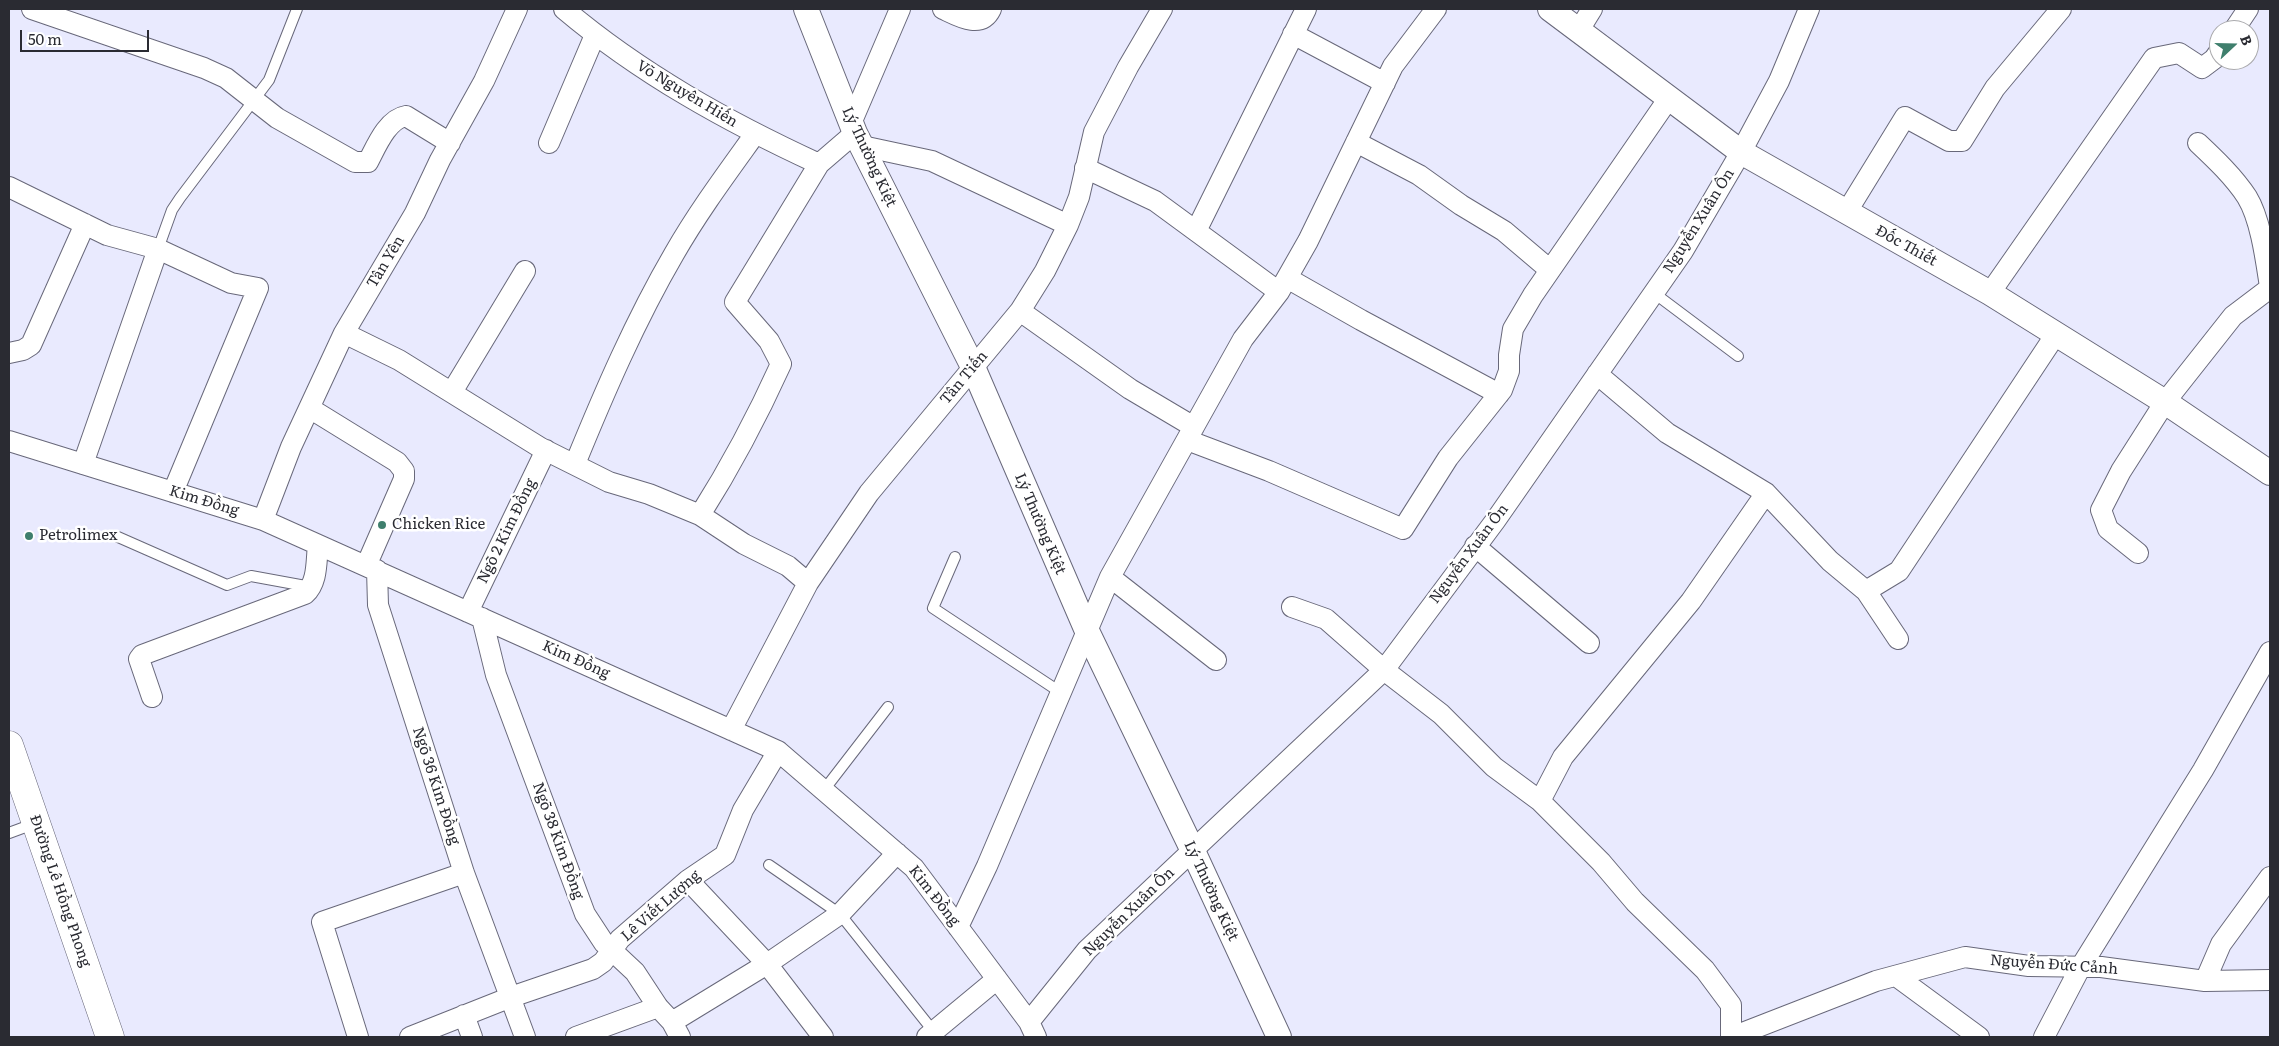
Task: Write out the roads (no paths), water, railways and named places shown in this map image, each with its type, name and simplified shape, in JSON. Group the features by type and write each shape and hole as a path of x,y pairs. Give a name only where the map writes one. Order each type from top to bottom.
{"main road":[{"name":"Đường Lê Hồng Phong","path":"9,745 110,1037"}],"street":[{"path":"32,9 204,68 226,78 277,118 355,162 368,162 377,144 391,126 406,116 450,143"},
{"name":"Tân Yên","path":"263,520 291,447 311,409 344,334 415,213 484,81 517,9"},
{"name":"Võ Nguyên Hiến","path":"564,9 595,35 663,82 755,134 819,164"},
{"name":"Lý Thường Kiệt","path":"806,9 856,134 973,367 1087,631 1193,851 1279,1037"},
{"path":"700,515 726,475 757,416 781,364 769,341 735,302 819,164 856,134 900,9"},
{"path":"943,9 968,20 974,20 985,17 991,9"},
{"name":"Tân Tiến","path":"731,730 808,583 869,493 1020,311 1045,271 1068,225 1078,197 1094,132 1107,105 1162,9"},
{"path":"1196,232 1306,9"},
{"path":"958,926 987,866 1110,576 1243,339 1283,285 1393,66 1436,9"},
{"name":"Đốc Thiết","path":"1550,9 1741,152 1990,294 2056,334 2166,402 2270,473"},
{"path":"1579,30 1592,9"},
{"name":"Nguyễn Xuân Ôn","path":"1032,1029 1087,950 1384,670 1495,521 1684,251 1779,81 1809,9"},
{"path":"1846,213 1905,117 1949,141 1962,140 1995,88 2061,9"},
{"path":"2241,20 2248,9"},
{"path":"1293,34 1385,83"},
{"path":"549,142 595,35"},
{"path":"1990,294 2154,58 2179,53 2202,68 2209,63"},
{"path":"1020,311 1190,434 1269,471 1403,529 1448,458 1499,394 1509,371 1509,355 1513,329 1550,270 1669,98"},
{"path":"575,464 605,391 673,255 712,193 755,134"},
{"path":"856,134 932,162 1068,225"},
{"path":"1356,142 1419,175 1461,205 1504,231 1550,270"},
{"path":"2138,553 2108,530 2101,510 2121,471 2166,402 2233,316 2270,287 2262,239 2248,198 2218,162 2198,143"},
{"path":"1085,168 1155,201 1196,232 1283,285 1361,320 1499,394"},
{"path":"9,187 107,235 158,249 231,282 258,288 173,492"},
{"path":"9,352 23,350 31,345 85,224"},
{"path":"83,464 158,249"},
{"path":"452,392 525,271"},
{"path":"344,334 399,360 546,450 609,482 649,494 700,515 744,544 788,566 808,583"},
{"path":"1866,591 1899,570 2056,334"},
{"path":"1597,374 1667,433 1766,493 1830,561 1866,591 1898,639"},
{"path":"311,409 396,462 404,471 404,478 372,568"},
{"name":"Kim Đồng","path":"9,441 263,520 778,751 914,868 1032,1029"},
{"name":"Ngõ 2 Kim Đồng","path":"475,615 546,450"},
{"path":"1540,801 1563,756 1691,601 1766,493"},
{"path":"152,697 139,659 142,655 295,599 312,588 318,545"},
{"path":"1475,546 1589,643"},
{"name":"Ngõ 36 Kim Đồng","path":"372,568 378,605 464,873 525,1037"},
{"path":"1110,576 1216,660"},
{"path":"1292,607 1326,619 1384,670 1441,714 1494,767 1540,801 1601,862 1636,902 1705,970 1731,1005 1731,1037"},
{"name":"Ngõ 38 Kim Đồng","path":"475,615 585,914 593,930 612,952 635,972 676,1030"},
{"path":"2044,1037 2080,968 2203,770 2270,652"},
{"name":"Lê Viết Lượng","path":"410,1037 464,1015 593,970 612,952 620,939 688,880 725,855 743,810 778,751"},
{"path":"676,1030 840,914 897,854"},
{"path":"358,1037 322,922 464,873"},
{"path":"2205,981 2221,944 2270,877"},
{"path":"688,880 767,964 823,1037"},
{"name":"Nguyễn Đức Cảnh","path":"1731,1037 1876,981 1966,957 2029,966 2101,967 2205,981 2270,980"},
{"path":"1896,976 1979,1037"},
{"path":"930,1035 997,979"},
{"path":"576,1037 658,1007"},
{"path":"464,1015 472,1037"}],"lane":[{"path":"158,249 172,210 269,80 297,9"},
{"path":"1654,293 1738,356"},
{"path":"118,537 227,585 251,576 312,588"},
{"path":"955,557 934,608 1060,692"},
{"path":"824,790 888,707"},
{"path":"9,833 36,823"},
{"path":"769,865 840,914 930,1035"}],"place":[{"name":"Chicken Rice","path":"382,525"},
{"name":"Petrolimex","path":"29,536"}]}
